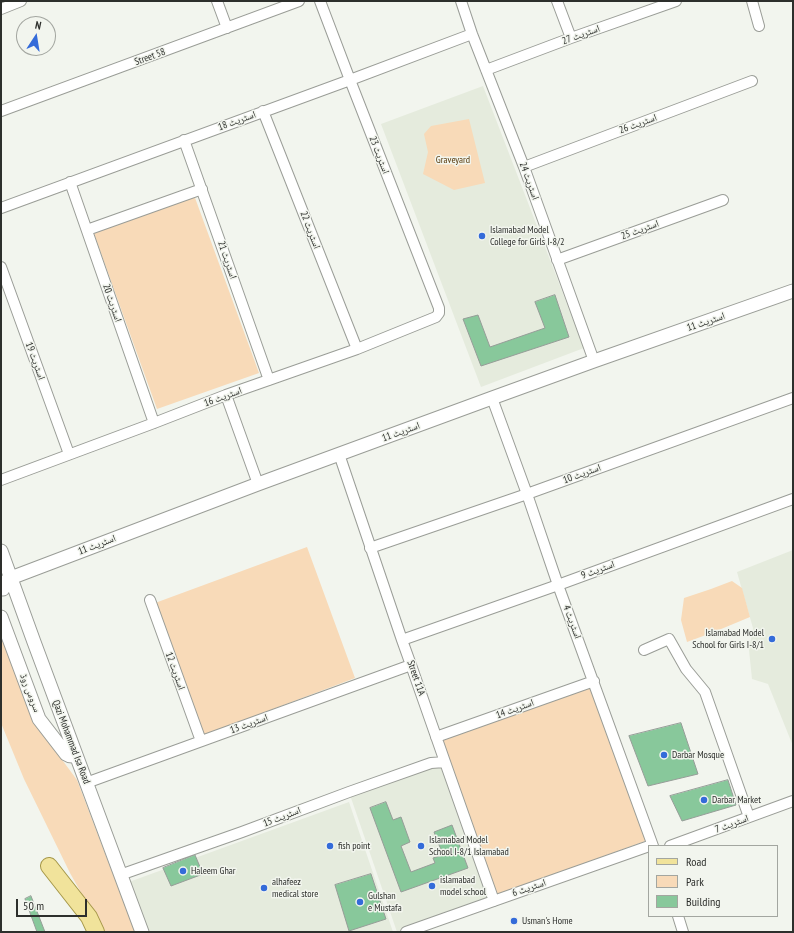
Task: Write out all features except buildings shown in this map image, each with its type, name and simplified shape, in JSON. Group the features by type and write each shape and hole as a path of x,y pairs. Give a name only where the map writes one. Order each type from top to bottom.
{"main road":[{"path":"49,866 89,917 96,932"}],"street":[{"path":"1,8 21,1"},
{"path":"217,1 227,28"},
{"name":"Street 58","path":"1,111 299,1"},
{"name":"اسٹریٹ 23","path":"320,1 439,308"},
{"name":"اسٹریٹ 24","path":"461,1 472,34 524,167 594,361"},
{"path":"556,1 570,38"},
{"name":"اسٹریٹ 27","path":"486,70 654,5 676,1"},
{"path":"752,1 759,26"},
{"name":"اسٹریٹ 18","path":"1,208 472,34"},
{"name":"اسٹریٹ 26","path":"524,167 752,81"},
{"name":"اسٹریٹ 22","path":"263,111 357,349"},
{"name":"اسٹریٹ 21","path":"184,140 269,380"},
{"name":"اسٹریٹ 20","path":"70,182 154,423"},
{"path":"87,230 202,189"},
{"name":"اسٹریٹ 25","path":"557,260 723,200"},
{"name":"اسٹریٹ 19","path":"1,267 69,454"},
{"name":"اسٹریٹ 11","path":"5,580 339,454 594,361 793,291"},
{"name":"اسٹریٹ 16","path":"1,480 226,395 357,349 436,317 439,313 439,308"},
{"path":"226,395 258,484"},
{"name":"اسٹریٹ 4","path":"492,398 652,845"},
{"name":"اسٹریٹ 10","path":"370,548 527,494 793,398"},
{"name":"Street 11A","path":"339,454 370,548 494,901"},
{"name":"اسٹریٹ 9","path":"402,640 793,499"},
{"name":"Qazi Mohammad Isa Road","path":"1,551 5,580 76,755 142,932"},
{"name":"اسٹریٹ 12","path":"150,600 201,741"},
{"name":"سروس روڈ","path":"1,616 39,719 66,754 69,756 76,755"},
{"path":"644,650 670,639 686,669 705,692 749,817"},
{"name":"اسٹریٹ 13","path":"86,783 411,665"},
{"name":"اسٹریٹ 14","path":"436,737 594,681"},
{"name":"اسٹریٹ 15","path":"120,875 431,763 445,762"},
{"name":"اسٹریٹ 7","path":"673,845 793,801"},
{"name":"اسٹریٹ 6","path":"406,932 648,846"},
{"path":"678,917 683,932"}],"shaded area":[{"name":"Islamabad Model College for Girls I-8/2","path":"483,86 584,348 481,387 381,124"},
{"name":"Islamabad Model School for Girls I-8/1","path":"793,550 793,746 768,684 752,679 749,650 753,628 737,572"},
{"name":"Islamabad Model School I-8/1 Islamabad","path":"445,762 494,901 406,932 397,932 349,792"},
{"path":"349,802 393,932 147,932 129,882"}],"green space":[{"name":"Graveyard","path":"469,119 485,183 454,190 423,174 428,152 424,134 431,126"},
{"path":"194,195 259,373 157,409 93,231"},
{"path":"307,547 355,678 202,736 155,603"},
{"path":"732,581 742,588 750,617 687,642 681,620 684,598"},
{"path":"1,635 35,723 77,780 135,932 103,932 70,873 24,779 1,723"},
{"path":"594,681 648,840 495,896 436,737"}],"place":[{"name":"Islamabad Model College for Girls I-8/2","path":"482,236"},
{"name":"Islamabad Model School for Girls I-8/1","path":"772,639"},
{"name":"Darbar Mosque","path":"664,755"},
{"name":"Darbar Market","path":"704,800"},
{"name":"fish point","path":"330,846"},
{"name":"Islamabad Model School I-8/1 Islamabad","path":"421,846"},
{"name":"Haleem Ghar","path":"183,871"},
{"name":"islamabad model school","path":"432,886"},
{"name":"alhafeez medical store","path":"264,888"},
{"name":"Gulshan e Mustafa","path":"360,902"},
{"name":"Usman's Home","path":"514,921"}]}
